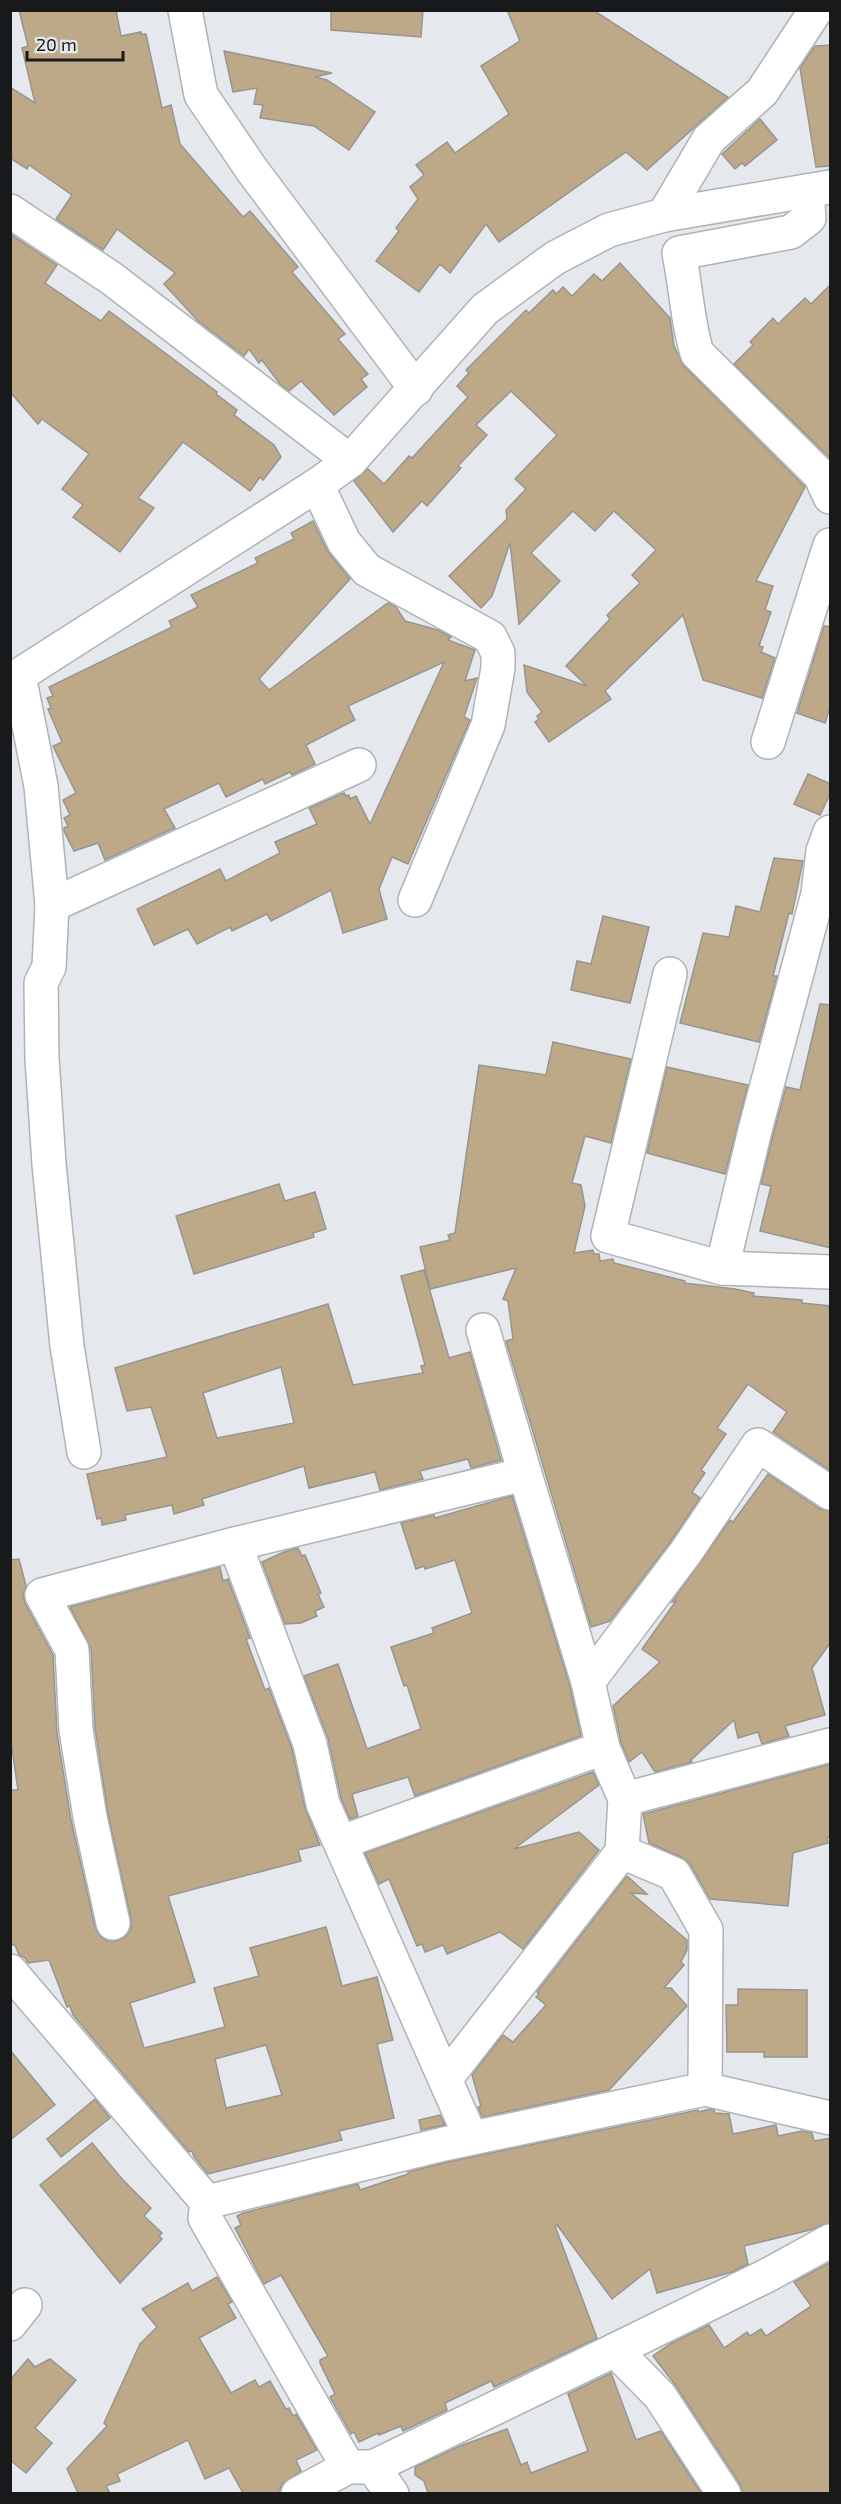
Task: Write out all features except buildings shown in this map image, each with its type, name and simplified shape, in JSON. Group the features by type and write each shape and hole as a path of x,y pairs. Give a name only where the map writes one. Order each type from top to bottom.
{"street":[{"path":"185,10 201,95 252,170 416,389"},
{"path":"664,215 709,139 762,92 816,10"},
{"path":"84,1452 67,1346 49,1164 42,1058 41,983 49,967 52,905 41,786 15,678 317,485 350,461 485,309 555,258 609,230 664,215 819,189 809,218 791,231 679,253 686,285 692,338 697,353 820,475 831,497"},
{"path":"10,211 111,278 350,461"},
{"path":"317,485 344,542 367,570 490,637 498,653 498,668 488,725 415,900"},
{"path":"768,742 831,545"},
{"path":"52,905 359,765"},
{"path":"722,1268 755,1130 824,896 823,851 831,832"},
{"path":"670,974 608,1236 722,1268 831,1272"},
{"path":"446,2078 622,1852 625,1799 603,1748 588,1682 483,1330"},
{"path":"588,1682 686,1552 758,1445 831,1493"},
{"path":"113,1923 90,1817 76,1730 72,1650 42,1595 235,1544 525,1474"},
{"path":"235,1544 310,1744 323,1804 342,1842 471,2138"},
{"path":"625,1799 831,1745"},
{"path":"342,1842 603,1748"},
{"path":"622,1852 674,1874 706,1930 705,2089"},
{"path":"10,1971 207,2202 205,2218 361,2467 392,2493"},
{"path":"207,2202 471,2138 705,2089 831,2118"},
{"path":"298,2493 361,2467 615,2350 766,2276 831,2241"},
{"path":"615,2350 660,2396 724,2493"}]}
